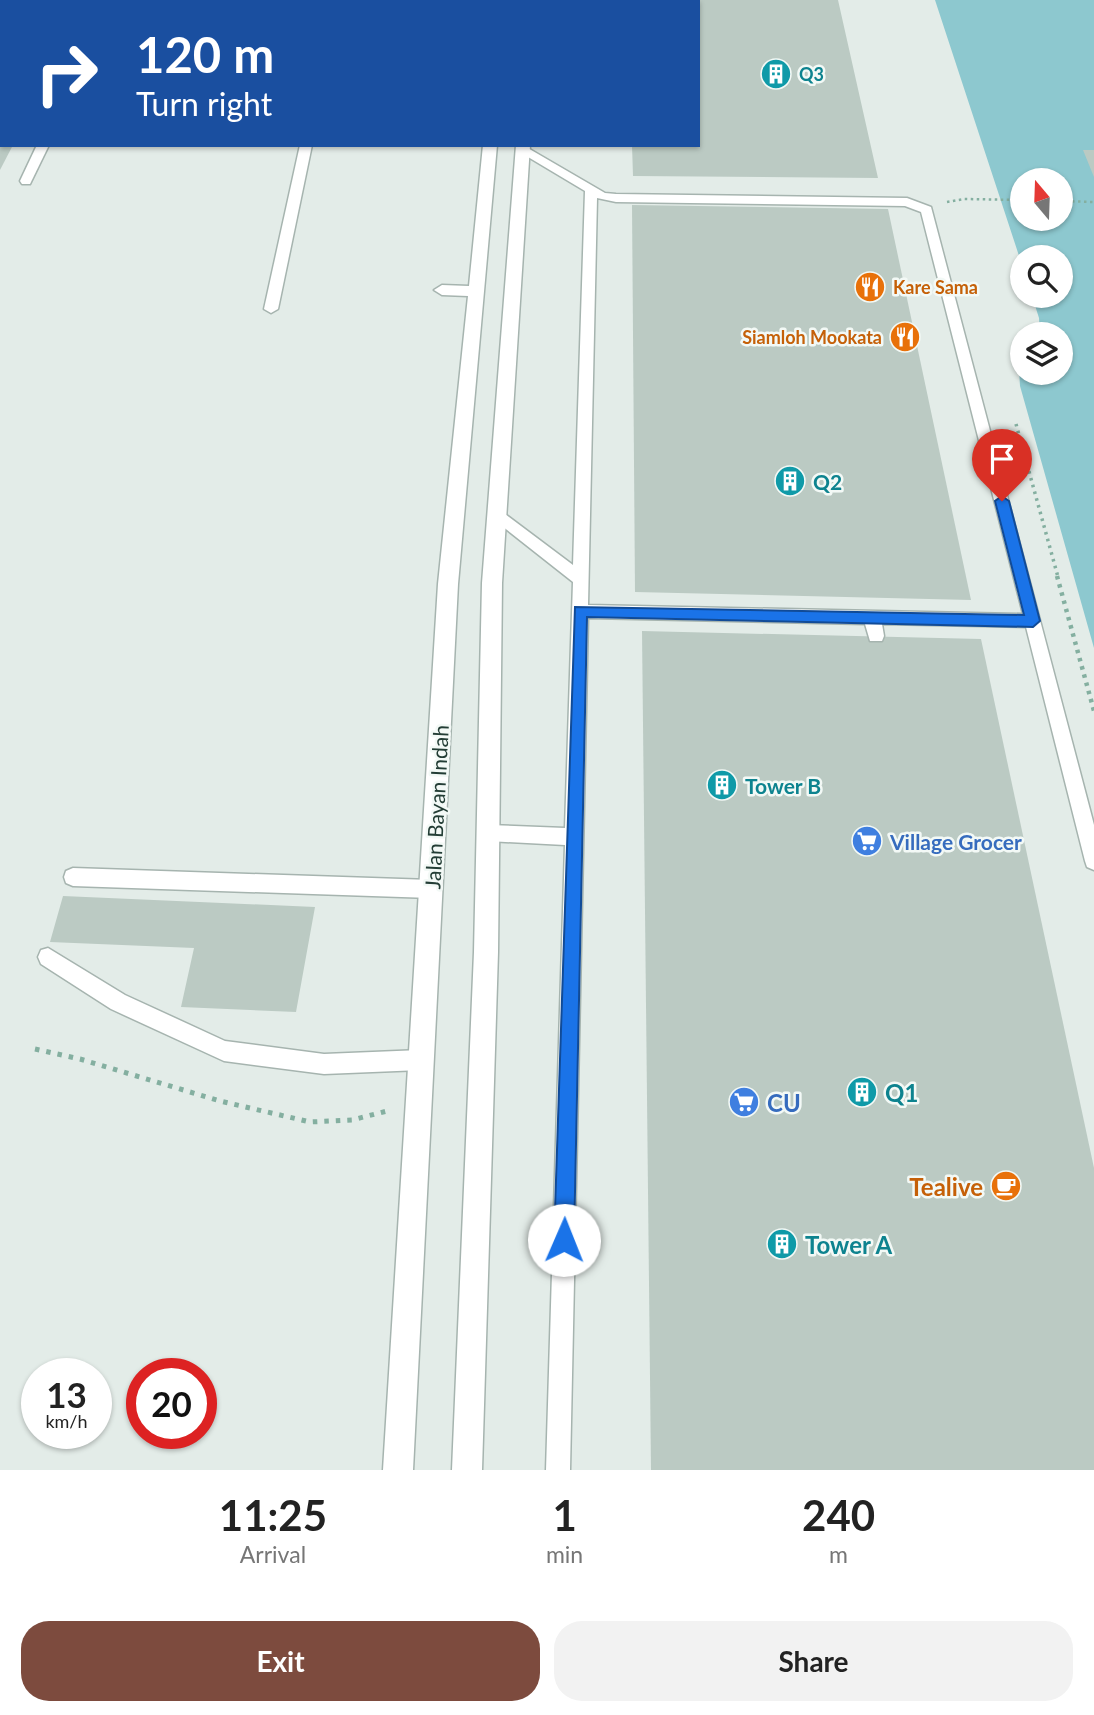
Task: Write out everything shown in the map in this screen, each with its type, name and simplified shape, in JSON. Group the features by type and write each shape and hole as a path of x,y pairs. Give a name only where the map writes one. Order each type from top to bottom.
{"street":[{"name":"Jalan Bayan Indah","path":"398,1470 448,584 490,147"},
{"path":"467,1470 488,832 492,583 522,147"},
{"path":"442,290 476,291"}],"lane":[{"path":"26,181 42,147"},
{"path":"271,309 306,147"},
{"path":"522,147 602,196 683,203 809,205 907,202 922,206 929,214 1094,861"},
{"path":"558,1470 591,190"},
{"path":"496,515 581,579"},
{"path":"580,611 1033,621"},
{"path":"872,618 876,636"},
{"path":"488,832 574,837"},
{"path":"73,877 431,889"},
{"path":"48,957 118,1002 224,1051 324,1064 421,1060"}],"path":[{"path":"922,206 964,199 1010,201"},
{"path":"1073,201 1094,202"},
{"path":"1016,424 1094,711"},
{"path":"34,1049 80,1059 220,1101 310,1122 352,1120 419,1103"}],"water":[{"path":"935,0 1094,0 1094,648 1020,386 1073,385 1073,322 1039,322 1036,308 1073,308 1073,245 1015,245 1011,231 1073,231 1073,168 1010,168 1010,228"}],"building":[{"name":"Q3","path":"700,0 838,0 878,178 633,176 632,147 700,147"},
{"path":"0,147 12,147 0,170"},
{"path":"1083,150 1094,150 1094,177"},
{"name":"Q2","path":"632,205 888,209 971,600 635,592"},
{"name":"Q1","path":"642,631 981,639 1094,1168 1094,1470 651,1470"},
{"path":"63,896 315,907 296,1012 181,1007 194,948 50,942"}],"place":[{"name":"Q3","path":"776,74"},
{"name":"Kare Sama","path":"870,287"},
{"name":"Siamloh Mookata","path":"905,337"},
{"name":"Q2","path":"790,481"},
{"name":"Tower B","path":"722,785"},
{"name":"Village Grocer","path":"867,841"},
{"name":"Q1","path":"862,1092"},
{"name":"CU","path":"744,1102"},
{"name":"Tealive","path":"1006,1186"},
{"name":"Tower A","path":"782,1244"}],"route":[{"path":"564,1240 580,611 1033,621 1002,501"}]}
